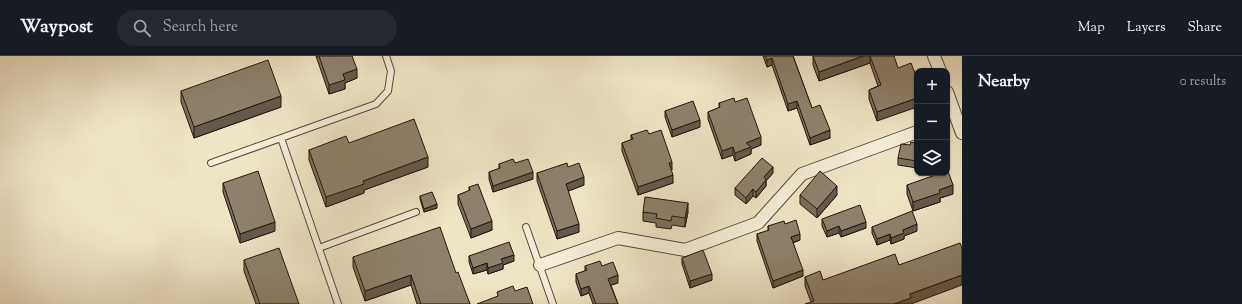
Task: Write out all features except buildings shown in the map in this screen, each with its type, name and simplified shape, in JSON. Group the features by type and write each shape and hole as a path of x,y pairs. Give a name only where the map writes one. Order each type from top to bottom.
{"street":[{"path":"934,56 939,68"},
{"path":"949,104 952,120 962,134"},
{"path":"540,265 618,238 685,250 758,223 802,174 914,133"}],"lane":[{"path":"212,163 376,104 388,91 391,71 386,56"},
{"path":"281,138 338,304"},
{"path":"319,248 416,212"},
{"path":"526,227 553,304"}]}
